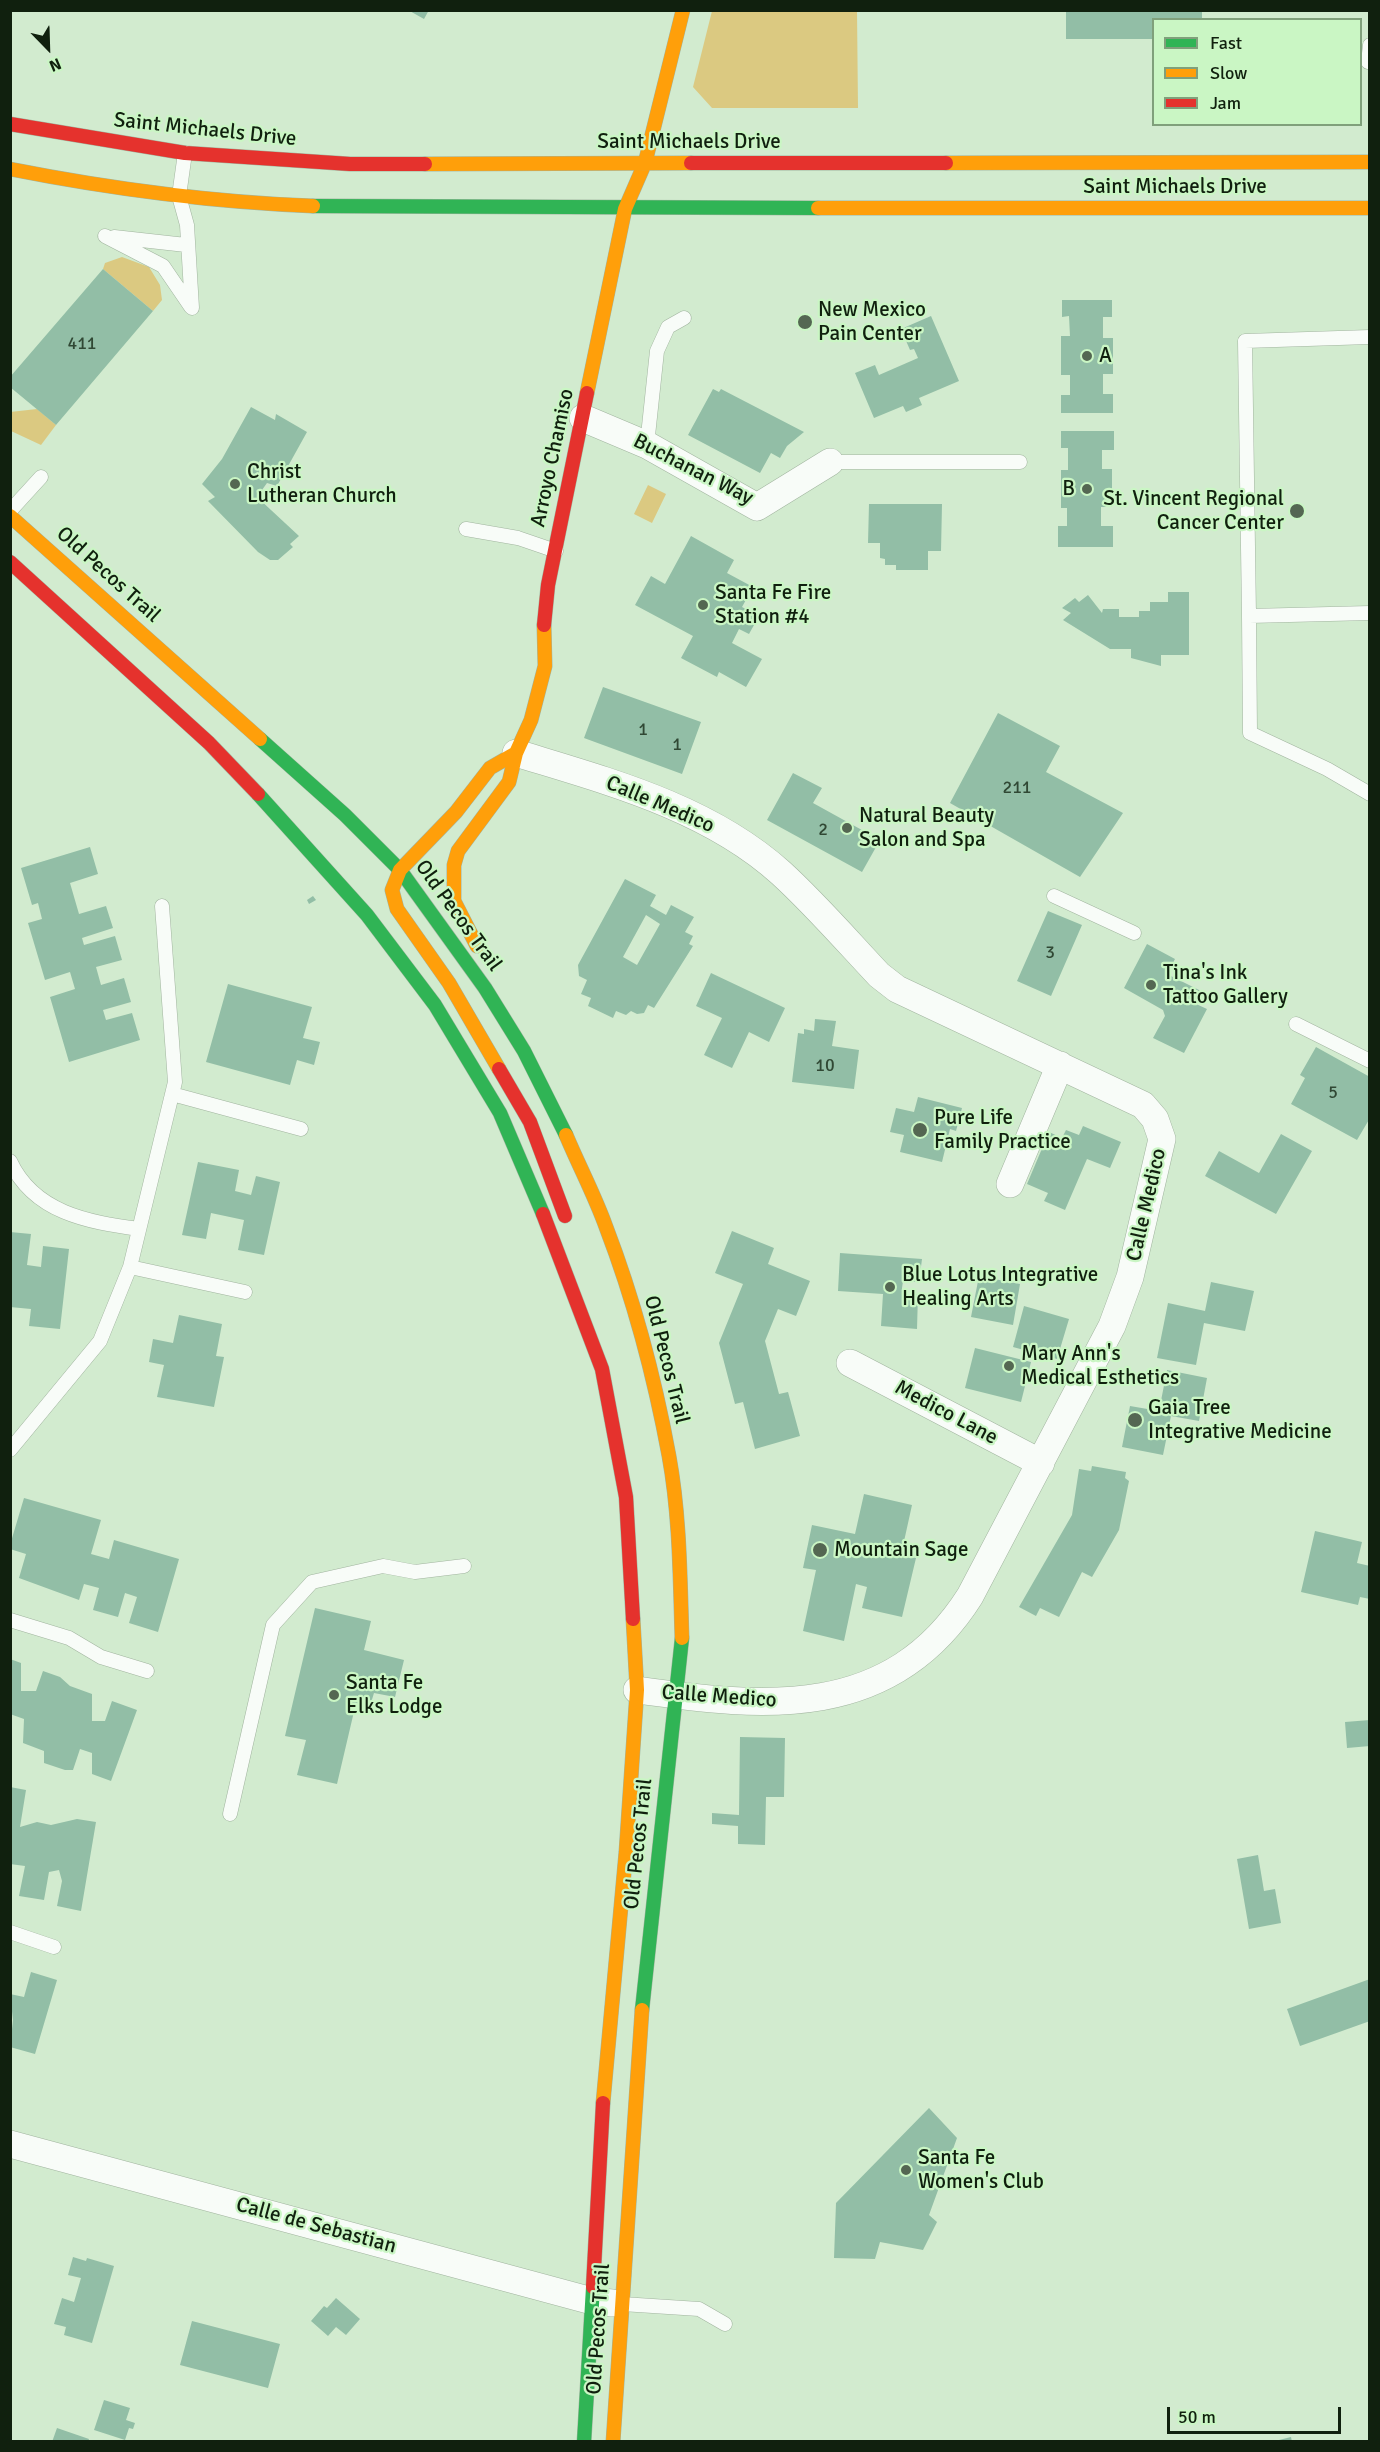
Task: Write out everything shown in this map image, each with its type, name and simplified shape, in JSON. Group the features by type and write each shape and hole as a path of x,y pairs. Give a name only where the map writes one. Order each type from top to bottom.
{"main road":[{"name":"Arroyo Chamiso","path":"482,954 456,910 451,879 458,851 485,818 509,782 516,753 531,720 545,666 544,612 625,209 645,163 683,10"},
{"name":"Saint Michaels Drive","path":"10,124 185,153 350,164 1370,162"},
{"name":"Saint Michaels Drive","path":"10,169 93,186 231,203 355,208 1370,208"},
{"name":"Old Pecos Trail","path":"10,516 345,814 400,870 484,988 524,1051 553,1106 606,1226 643,1347 669,1457 680,1578 682,1645 637,2058 613,2442"},
{"name":"Old Pecos Trail","path":"10,562 218,751 337,881 435,1005 500,1113 566,1269 602,1369 626,1497 637,1690 626,1852 606,2057 584,2442"},
{"path":"516,753 490,768 456,812 400,870 392,890 397,909 449,982 531,1122 568,1226"},
{"path":"574,1119 606,1226"},
{"path":"587,1290 602,1369"}],"street":[{"name":"Buchanan Way","path":"583,418 647,445 757,507 830,462"},
{"name":"Calle Medico","path":"516,753 606,780 703,819 780,872 879,975 897,989 1143,1105 1155,1119 1162,1139 1130,1277 1122,1301 1041,1463 957,1617 923,1651 890,1673 858,1689 824,1698 759,1703 675,1696 637,1690"},
{"path":"1010,1184 1060,1065"},
{"name":"Medico Lane","path":"850,1363 1041,1463"},
{"name":"Calle de Sebastian","path":"12,2151 592,2301 622,2304"}],"lane":[{"path":"1368,62 1370,45"},
{"path":"185,153 179,196 187,225 186,245 192,308 164,266 105,236 186,245"},
{"path":"647,445 657,351 668,327 684,318"},
{"path":"1370,337 1245,341 1250,733 1327,769 1370,794"},
{"path":"830,462 1020,462"},
{"path":"10,511 41,477"},
{"path":"466,529 518,538 556,551"},
{"path":"1249,616 1370,613"},
{"path":"1054,896 1134,933"},
{"path":"10,1450 100,1341 130,1268 175,1082 162,906"},
{"path":"1296,1023 1370,1061"},
{"path":"172,1094 301,1129"},
{"path":"10,1161 31,1192 55,1209 89,1222 139,1229"},
{"path":"130,1268 245,1292"},
{"path":"230,1814 273,1625 312,1582 383,1566 415,1572 464,1566"},
{"path":"10,1620 69,1638 101,1657 147,1671"},
{"path":"10,1932 54,1947"},
{"path":"622,2304 699,2308 725,2324"}],"shaded area":[{"path":"712,11 857,11 858,108 712,108 693,87"},
{"path":"122,257 149,267 160,285 162,300 153,311 103,269 105,263"},
{"path":"37,409 56,425 41,445 11,431 10,412"},
{"path":"648,485 666,494 652,523 634,514"}],"building":[{"path":"408,10 429,10 424,19"},
{"path":"1066,10 1202,10 1202,18 1152,18 1152,39 1066,39"},
{"path":"103,269 153,311 56,425 10,387 10,377"},
{"name":"A","path":"1062,300 1112,300 1112,317 1103,317 1103,338 1113,338 1113,374 1103,374 1103,394 1113,394 1113,413 1061,413 1061,395 1070,395 1070,375 1061,375 1061,336 1070,336 1069,316 1062,317"},
{"path":"931,316 959,381 919,398 922,405 906,412 903,406 874,418 855,373 875,365 879,375 918,358 914,349 910,350 901,329"},
{"path":"713,389 719,392 721,389 804,432 787,446 780,458 771,453 760,473 688,435"},
{"name":"Christ Lutheran Church","path":"251,407 275,420 276,414 307,432 277,486 267,483 257,497 299,536 290,544 293,547 278,560 270,560 258,552 208,501 215,497 202,484 222,459"},
{"name":"B","path":"1061,431 1114,431 1114,450 1102,450 1102,469 1112,469 1112,507 1101,507 1101,526 1113,526 1113,547 1058,547 1058,526 1067,526 1067,508 1061,508 1061,470 1068,470 1068,448 1061,448"},
{"path":"869,504 942,504 941,551 928,551 928,570 896,570 896,565 885,565 885,559 880,558 880,543 868,543"},
{"path":"691,536 734,560 727,573 753,587 742,607 759,616 749,634 739,629 732,643 762,659 746,687 719,672 717,677 681,658 693,636 635,605 651,576 665,584"},
{"path":"1168,592 1189,592 1189,655 1161,655 1161,666 1131,658 1131,649 1110,649 1063,620 1071,613 1062,608 1075,598 1079,602 1088,595 1102,613 1103,609 1119,609 1119,617 1139,617 1139,611 1150,611 1150,602 1168,602"},
{"path":"603,687 701,722 682,774 584,738"},
{"path":"998,713 1060,746 1046,772 1123,813 1080,877 950,803"},
{"path":"793,773 822,788 813,803 880,840 862,872 767,820"},
{"path":"90,847 98,874 70,883 79,914 106,906 113,928 82,938 84,945 115,936 122,960 96,967 101,985 124,978 131,1002 103,1010 106,1020 132,1013 140,1040 69,1062 50,997 75,989 70,972 45,980 28,923 42,919 38,903 32,905 21,868"},
{"path":"625,879 656,895 650,906 666,915 671,905 694,917 685,932 693,936 689,944 693,946 654,1008 648,1005 644,1013 637,1014 631,1011 626,1015 616,1011 613,1018 588,1006 591,998 581,994 587,980 579,976 578,965","holes":["646,915 660,924 637,965 623,957"]},
{"path":"313,896 316,900 309,904 307,900"},
{"path":"1048,911 1082,925 1051,996 1017,981"},
{"path":"1147,944 1175,959 1167,974 1201,991 1194,1003 1207,1009 1184,1053 1153,1038 1165,1016 1163,1010 1124,988"},
{"path":"711,973 785,1008 769,1042 749,1032 732,1068 704,1055 722,1018 696,1006"},
{"path":"228,984 312,1007 303,1038 320,1042 314,1065 297,1060 290,1085 206,1062"},
{"path":"815,1019 836,1021 832,1046 859,1050 854,1089 792,1082 798,1033 804,1034 804,1029 814,1031"},
{"path":"1316,1047 1370,1077 1370,1118 1357,1140 1291,1104 1305,1078 1300,1075"},
{"name":"Pure Life Family Practice","path":"918,1097 962,1108 956,1131 950,1129 942,1162 900,1152 904,1135 890,1132 896,1108 914,1112"},
{"path":"1083,1126 1121,1142 1110,1168 1087,1159 1065,1210 1044,1201 1048,1193 1027,1184 1049,1132 1062,1138 1066,1130 1079,1135"},
{"path":"1281,1134 1312,1151 1276,1214 1205,1176 1219,1151 1259,1173"},
{"path":"198,1162 239,1170 235,1191 251,1195 256,1176 280,1182 264,1255 238,1250 244,1220 211,1213 206,1239 182,1235"},
{"path":"732,1231 774,1248 768,1264 810,1281 796,1316 778,1309 765,1341 779,1394 788,1392 800,1436 755,1449 743,1402 735,1404 719,1343 743,1284 715,1273"},
{"path":"10,1232 31,1234 27,1265 41,1267 43,1246 69,1249 60,1329 29,1326 31,1309 10,1307"},
{"path":"840,1253 922,1259 919,1282 903,1281 902,1288 903,1295 918,1294 917,1329 881,1326 883,1294 838,1291"},
{"path":"979,1276 1020,1284 1013,1325 971,1317"},
{"path":"1211,1282 1254,1291 1245,1331 1204,1323 1196,1365 1157,1358 1168,1303 1205,1311"},
{"path":"1024,1306 1069,1319 1057,1359 1013,1347"},
{"path":"179,1315 222,1324 216,1356 224,1357 214,1407 157,1397 164,1365 149,1362 153,1339 173,1343"},
{"path":"975,1348 1031,1362 1021,1402 965,1388"},
{"path":"1167,1370 1207,1378 1199,1421 1171,1416 1163,1455 1122,1447 1130,1406 1159,1411"},
{"path":"1092,1466 1126,1472 1125,1478 1129,1481 1119,1530 1092,1577 1082,1572 1059,1617 1040,1608 1036,1616 1019,1607 1072,1515 1079,1469 1091,1471"},
{"path":"864,1494 912,1505 901,1555 916,1558 902,1617 862,1608 867,1587 856,1584 844,1641 803,1631 816,1570 803,1568 812,1525 855,1534"},
{"path":"24,1498 101,1520 91,1554 109,1559 114,1540 179,1559 158,1632 129,1623 137,1597 125,1593 118,1617 93,1610 99,1588 84,1584 79,1600 19,1578 26,1554 10,1549 10,1545"},
{"path":"1315,1531 1362,1542 1357,1563 1370,1566 1370,1599 1360,1597 1358,1605 1301,1592"},
{"name":"Santa Fe Elks Lodge","path":"315,1608 371,1621 364,1650 404,1660 395,1697 374,1693 370,1706 356,1703 337,1784 297,1775 306,1740 285,1736"},
{"path":"10,1659 21,1663 21,1691 36,1691 43,1671 60,1677 70,1686 92,1694 92,1721 105,1721 112,1701 137,1710 111,1781 92,1774 92,1753 80,1749 73,1770 65,1770 44,1763 44,1751 23,1743 24,1719 10,1714"},
{"path":"1370,1720 1370,1746 1347,1748 1345,1722"},
{"path":"740,1737 785,1738 784,1797 766,1797 765,1845 738,1844 738,1826 712,1824 712,1813 739,1815"},
{"path":"10,1787 26,1790 20,1827 37,1822 51,1825 77,1819 96,1822 81,1911 57,1906 62,1881 59,1870 49,1872 44,1900 19,1896 25,1866 10,1864"},
{"path":"1258,1855 1264,1891 1275,1889 1281,1923 1249,1929 1237,1859"},
{"path":"31,1972 57,1980 35,2054 10,2047 13,2020 10,1994 24,1997"},
{"path":"1370,1979 1370,2021 1300,2046 1287,2009"},
{"name":"Santa Fe Women's Club","path":"929,2108 957,2138 929,2215 937,2222 923,2250 880,2242 875,2259 834,2258 836,2203"},
{"path":"73,2257 86,2261 87,2258 114,2266 92,2343 64,2335 66,2327 54,2324 62,2298 74,2302 81,2278 68,2275"},
{"path":"336,2298 360,2319 346,2335 336,2327 328,2336 311,2321 324,2306 327,2308"},
{"path":"192,2321 280,2344 268,2388 180,2365"},
{"path":"104,2400 130,2408 126,2420 135,2423 133,2429 129,2428 125,2440 94,2430"},
{"path":"57,2428 89,2439 88,2442 52,2442"},
{"path":"1291,2437 1292,2442 1275,2442 1275,2441"}],"traffic: fast":[{"path":"313,206 818,208"},
{"path":"260,739 345,815 400,870 485,988 524,1051 566,1135"},
{"path":"258,794 367,915 435,1005 500,1113 543,1214"},
{"path":"642,2010 682,1638"},
{"path":"584,2442 593,2287"}],"traffic: slow":[{"path":"587,393 625,209 645,163 683,10"},
{"path":"946,163 1370,162"},
{"path":"425,164 691,163"},
{"path":"10,169 161,194 313,206"},
{"path":"818,208 1370,208"},
{"path":"10,516 260,739"},
{"path":"477,946 454,901 454,865 458,851 509,782 516,753 531,720 545,666 544,625"},
{"path":"499,1069 449,983 397,909 392,890 400,870 456,812 490,768 516,753"},
{"path":"566,1135 597,1204 616,1255 635,1311 657,1398 669,1456 675,1501 682,1638"},
{"path":"603,2103 626,1852 637,1690 633,1619"},
{"path":"613,2442 642,2010"}],"traffic: jam":[{"path":"10,124 185,153 350,164 425,164"},
{"path":"691,163 946,163"},
{"path":"544,625 548,585 587,393"},
{"path":"10,562 209,743 258,794"},
{"path":"499,1069 530,1122 565,1216"},
{"path":"543,1214 602,1369 626,1497 633,1619"},
{"path":"593,2287 603,2103"}],"place":[{"name":"New Mexico Pain Center","path":"805,322"},
{"name":"A","path":"1087,356"},
{"name":"Christ Lutheran Church","path":"235,484"},
{"name":"B","path":"1087,489"},
{"name":"St. Vincent Regional Cancer Center","path":"1297,511"},
{"name":"Santa Fe Fire Station #4","path":"703,605"},
{"name":"Natural Beauty Salon and Spa","path":"847,828"},
{"name":"Tina's Ink Tattoo Gallery","path":"1151,985"},
{"name":"Pure Life Family Practice","path":"920,1130"},
{"name":"Blue Lotus Integrative Healing Arts","path":"890,1287"},
{"name":"Mary Ann's Medical Esthetics","path":"1009,1366"},
{"name":"Gaia Tree Integrative Medicine","path":"1135,1420"},
{"name":"Mountain Sage","path":"820,1550"},
{"name":"Santa Fe Elks Lodge","path":"334,1695"},
{"name":"Santa Fe Women's Club","path":"906,2170"}]}
